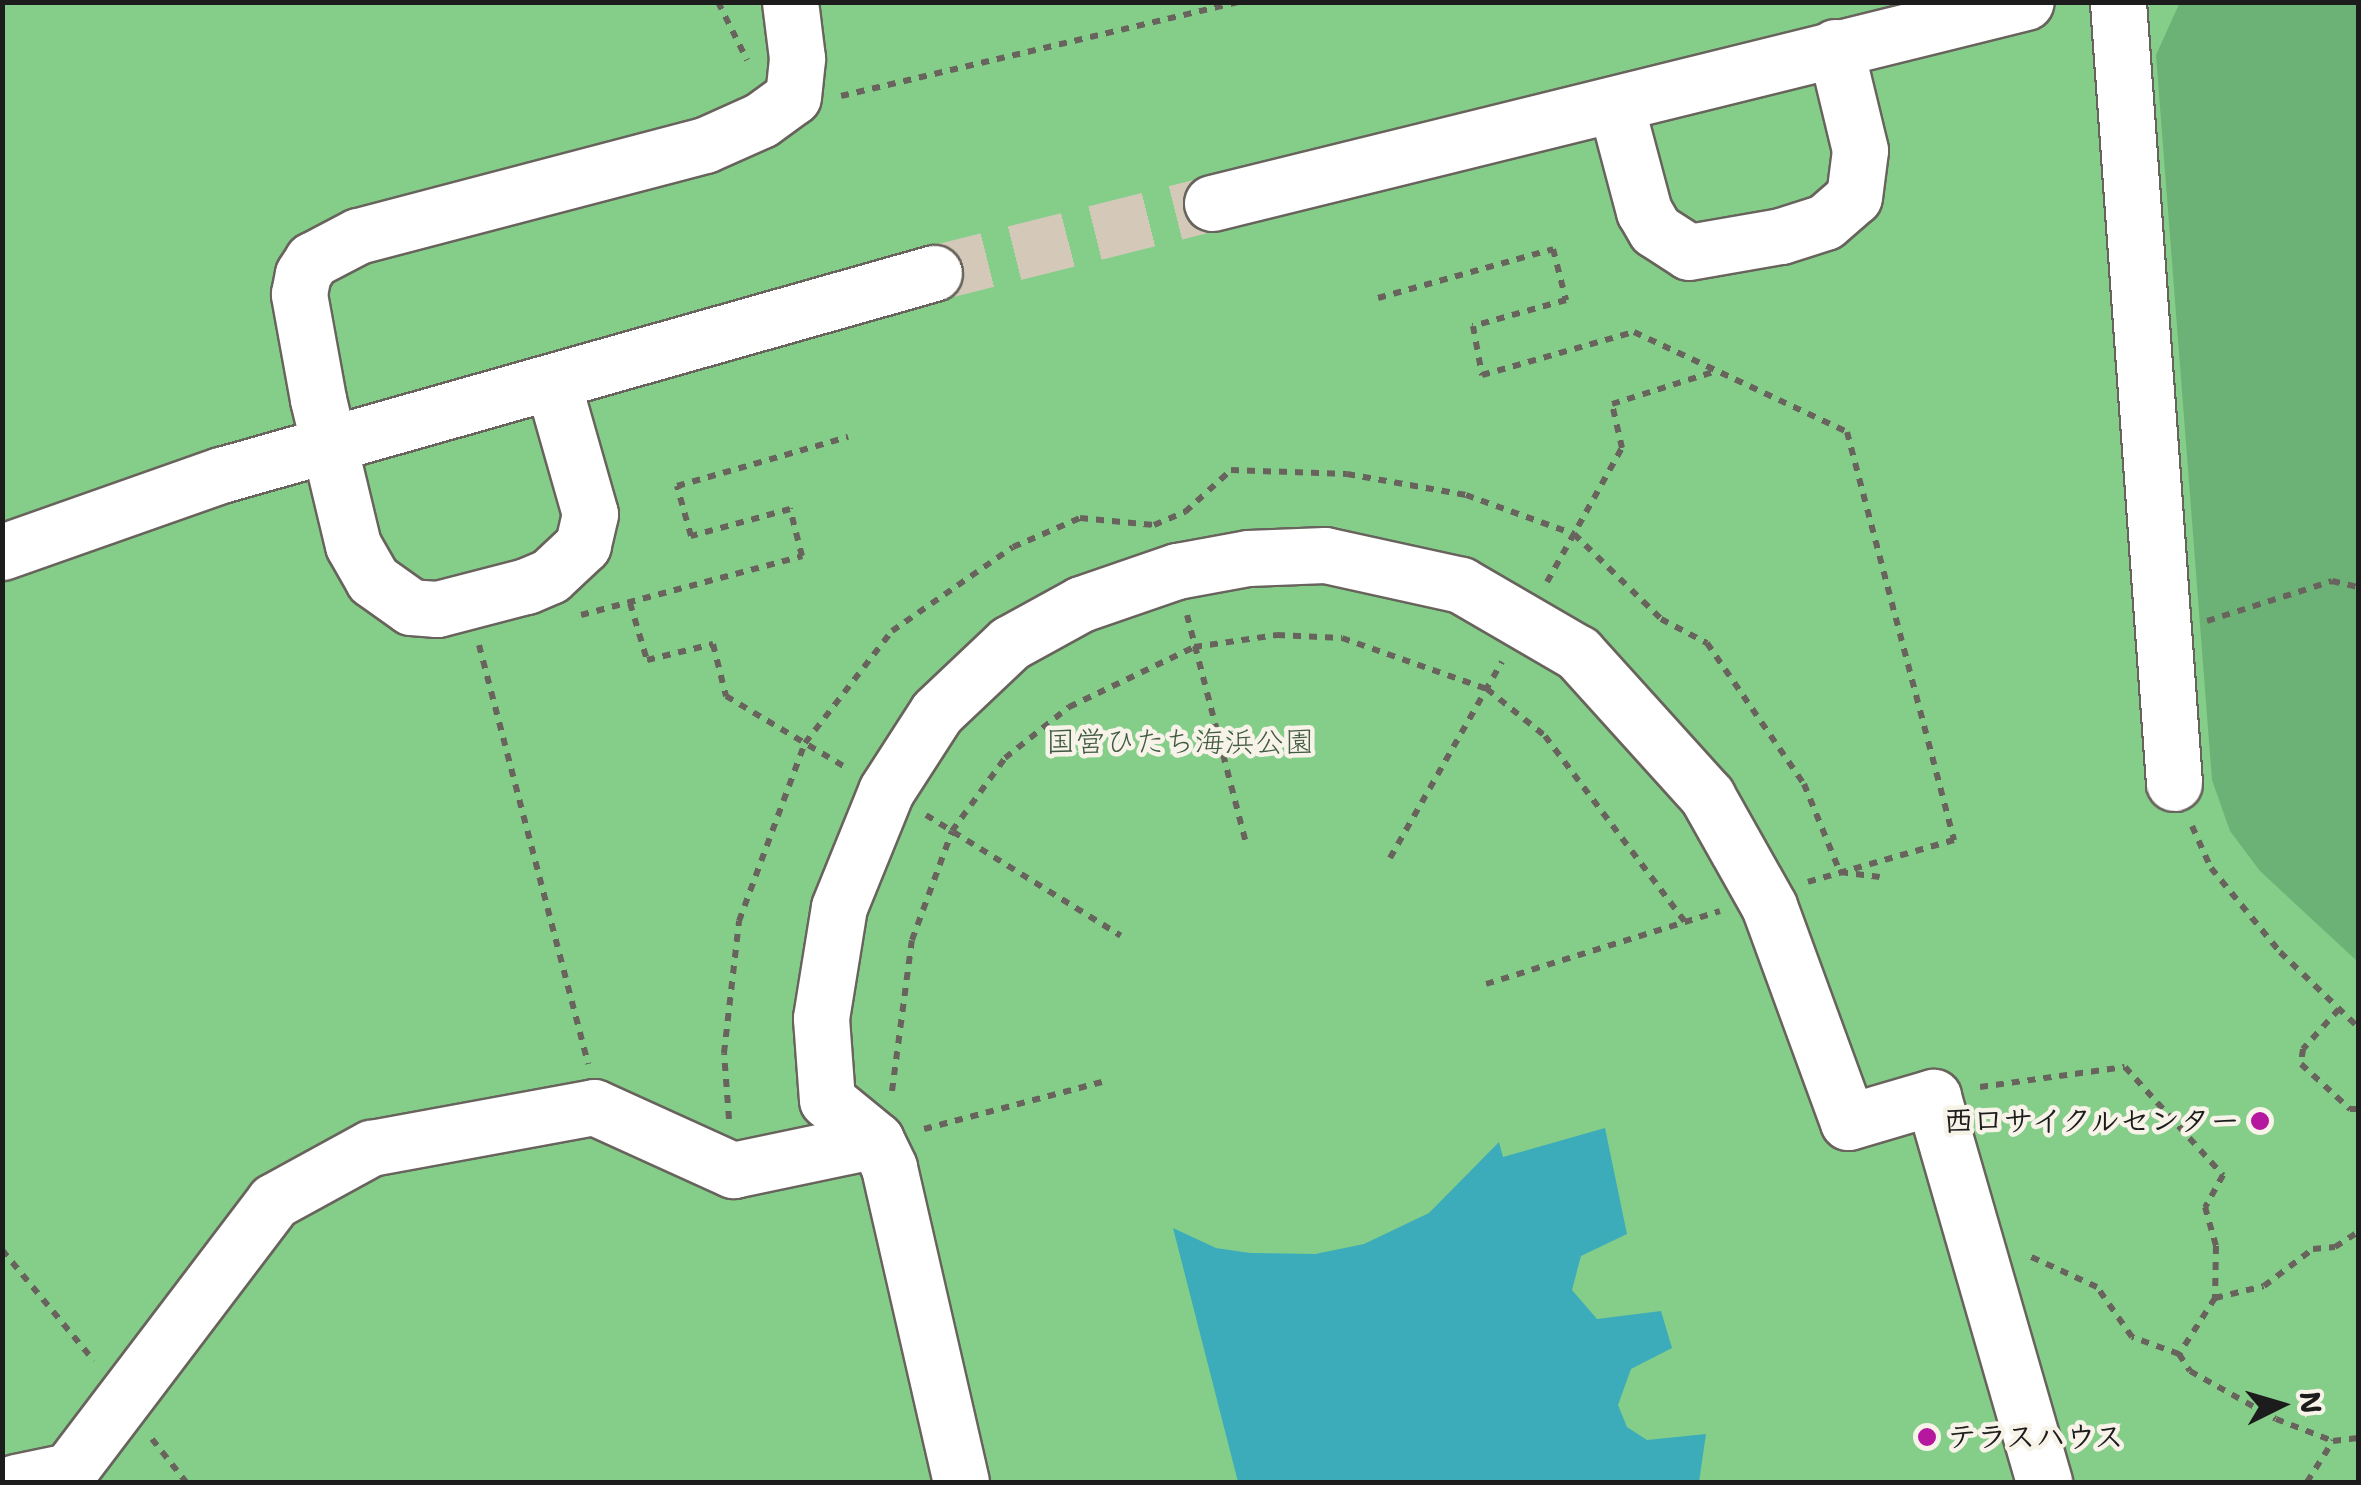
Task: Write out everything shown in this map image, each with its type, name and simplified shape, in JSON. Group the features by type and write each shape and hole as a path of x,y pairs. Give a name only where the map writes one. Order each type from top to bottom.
{"street":[{"path":"553,384 590,514 583,545 550,576 481,627 411,608 373,580 353,545 300,294 312,260 376,231 705,145 751,125 792,97 797,58 790,2"},
{"path":"1212,203 2026,2"},
{"path":"2118,2 2174,783"},
{"path":"1616,106 1644,211 1655,230 1690,252 1781,236 1825,222 1854,197 1860,150 1835,47"},
{"path":"2,552 221,475 934,273"},
{"path":"961,1482 889,1168 876,1140 828,1100 821,1018 839,908 886,791 937,712 1010,644 1081,604 1177,571 1248,558 1326,555 1461,585 1526,620 1578,653 1634,708 1707,796 1762,897 1848,1122 1932,1097 2044,1482"},
{"path":"16,1482 69,1470 274,1201 370,1148 594,1106 734,1170 876,1140"}],"path":[{"path":"718,2 724,24 752,67"},
{"path":"826,100 1239,2"},
{"path":"1378,298 1553,249 1566,300 1472,326 1482,375 1634,332 1847,432 1954,840 1486,984"},
{"path":"1390,858 1622,448 1612,404 1718,370"},
{"path":"573,618 802,556 790,509 692,536 677,486 848,437"},
{"path":"734,1170 724,1053 739,921 806,743 892,631 1013,547 1080,518 1154,525 1185,512 1231,470 1346,474 1466,494 1574,534 1661,619 1707,643 1804,784 1840,872"},
{"path":"2161,635 2332,581 2358,587"},
{"path":"630,602 646,660 714,644 726,696 1121,936"},
{"path":"481,627 584,1034 594,1106"},
{"path":"876,1140 890,1101 912,940 952,831 1005,758 1070,707 1194,647 1277,636 1342,638 1487,689 1545,736 1686,922"},
{"path":"1200,670 1246,843"},
{"path":"2174,783 2211,868 2280,952 2358,1027"},
{"path":"1840,872 1880,877"},
{"path":"2339,1009 2304,1049 2301,1064 2350,1109 2358,1109"},
{"path":"1969,1090 2125,1067 2223,1175 2204,1207 2216,1246 2215,1298 2179,1354"},
{"path":"944,1124 1102,1082"},
{"path":"2215,1298 2264,1286 2312,1249 2335,1247 2358,1232"},
{"path":"2014,1254 2029,1255 2097,1287 2132,1338 2179,1354 2190,1371 2218,1390 2333,1441 2358,1438"},
{"path":"2308,1482 2333,1441"}],"green space":[{"path":"2180,2 2358,3 2358,962 2260,871 2230,831 2212,780 2156,55"},
{"name":"国営ひたち海浜公園","path":"3,3 2358,3 2358,1482 3,1482"}],"water":[{"path":"1605,1128 1627,1234 1581,1256 1572,1290 1597,1319 1661,1311 1672,1348 1631,1369 1618,1405 1627,1427 1647,1440 1706,1434 1699,1482 1238,1482 1173,1228 1216,1248 1250,1253 1315,1254 1364,1244 1429,1213 1499,1142 1503,1157"}],"tunnel":[{"path":"934,273 1212,203"}],"place":[{"name":"西口サイクルセンター","path":"2260,1121"},
{"name":"テラスハウス","path":"1927,1437"}]}
